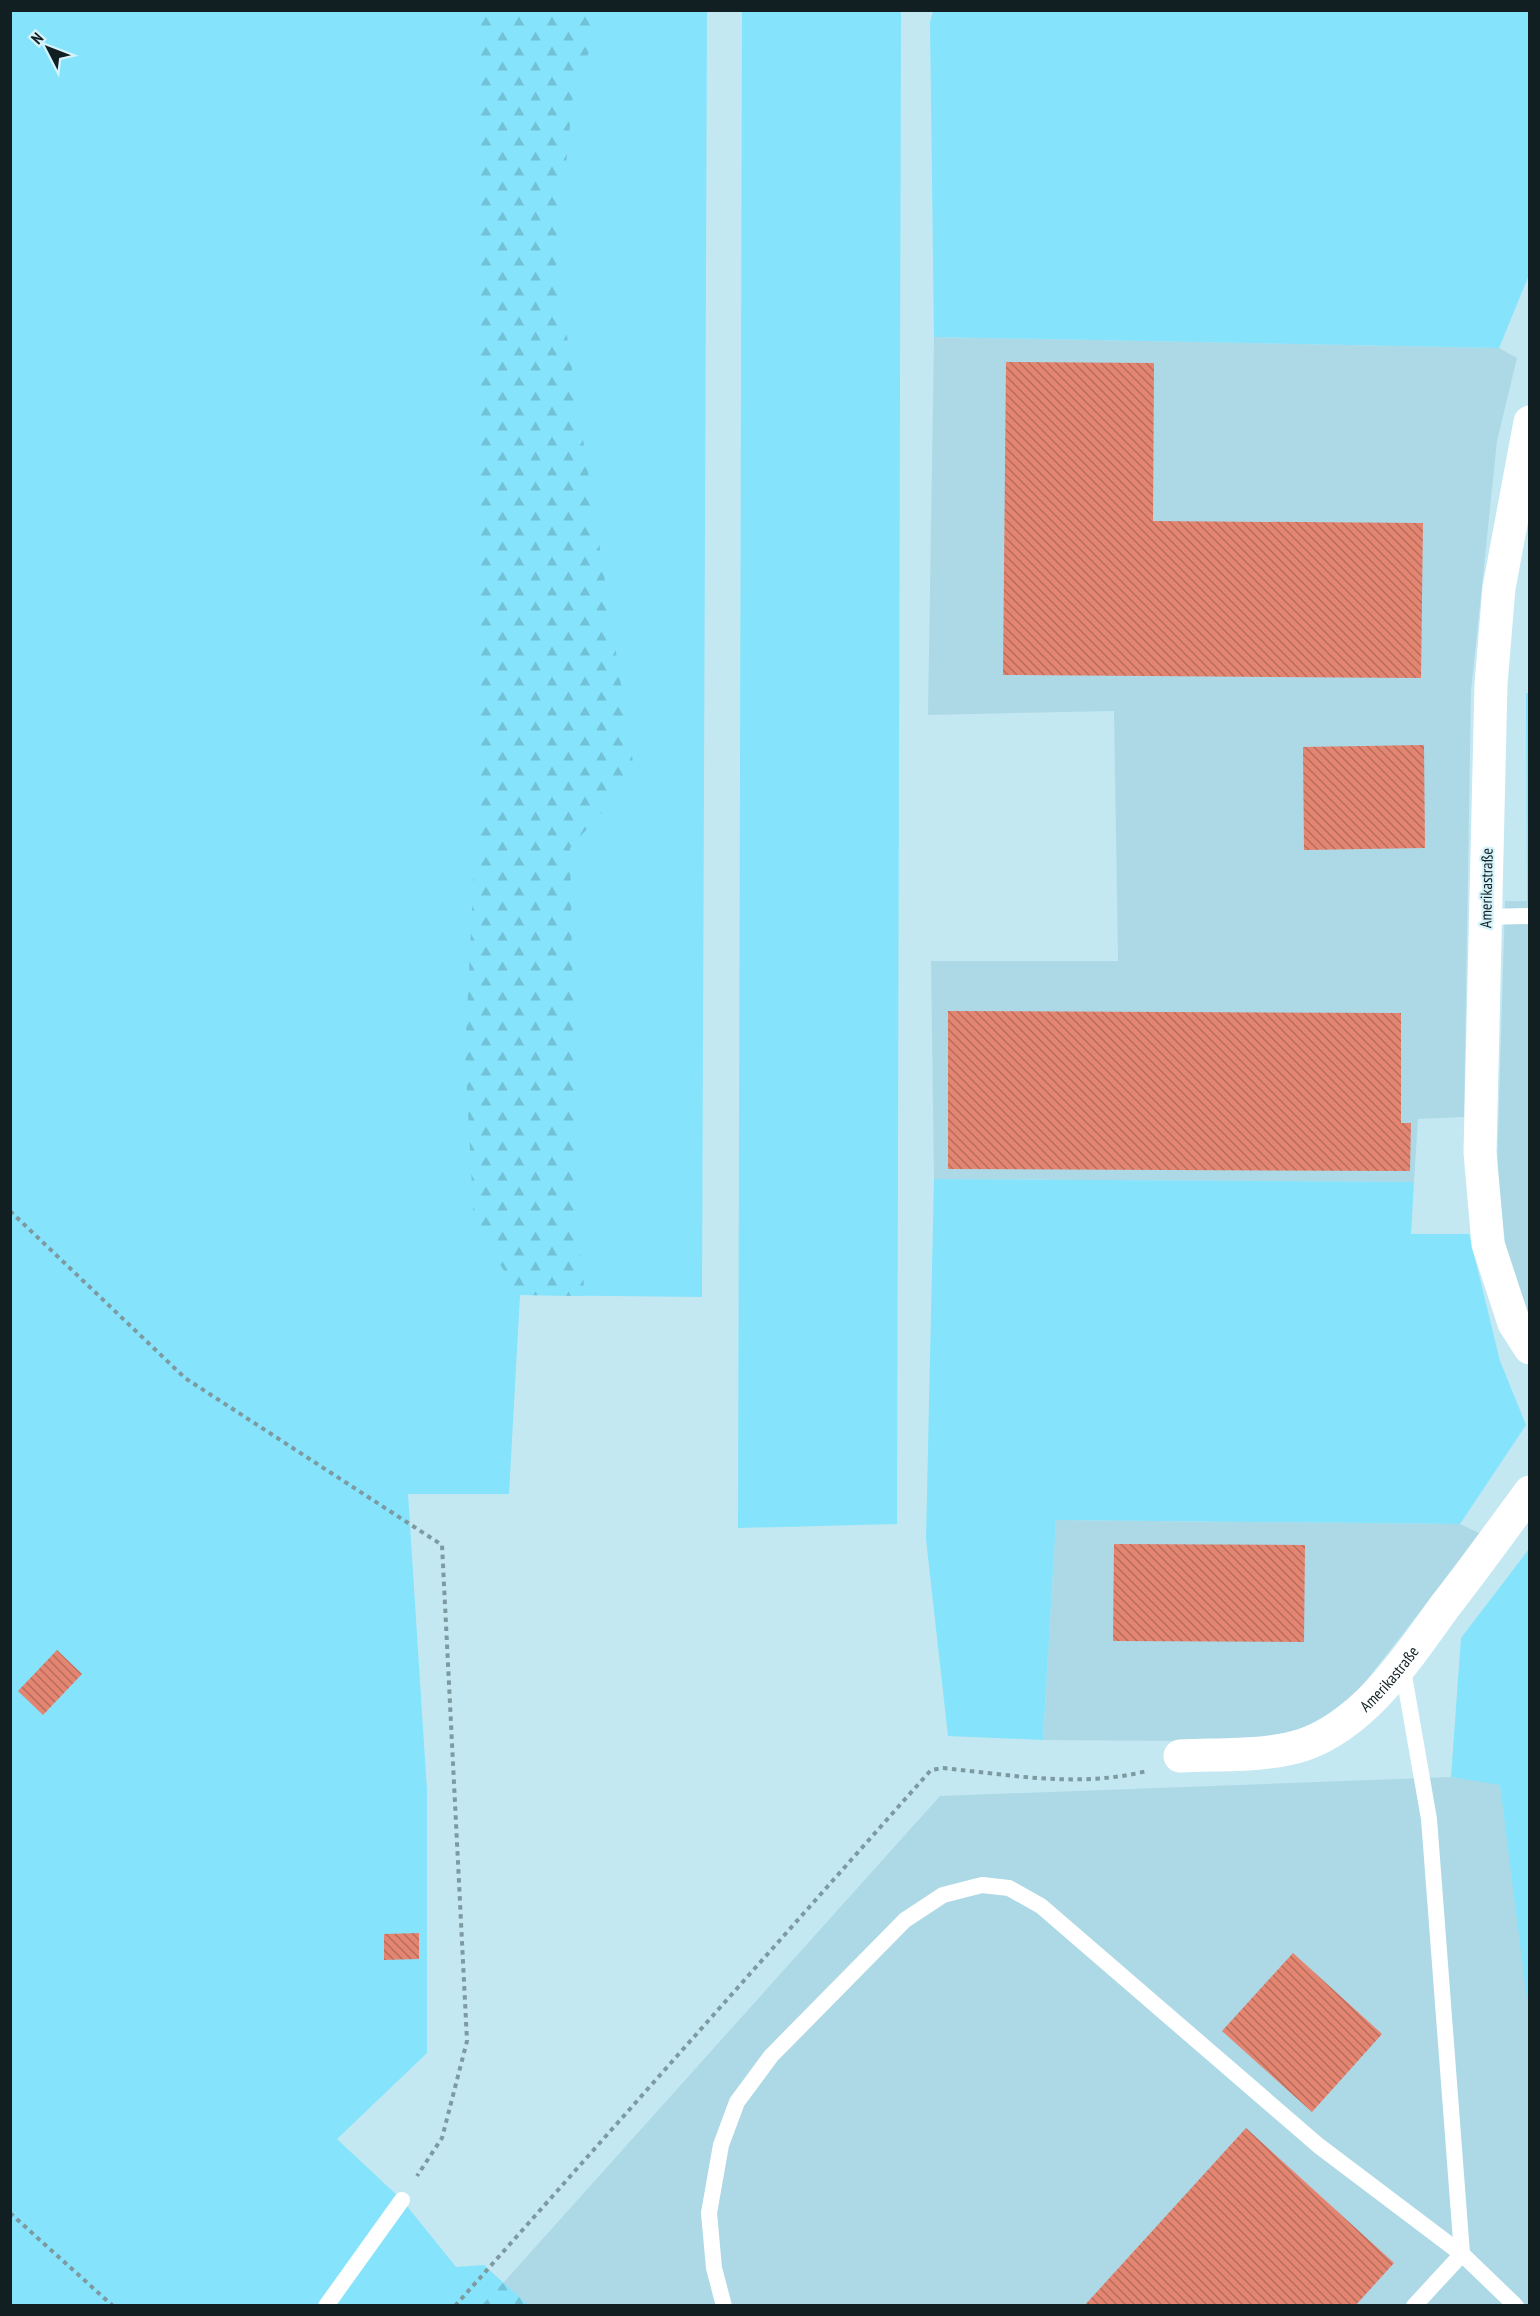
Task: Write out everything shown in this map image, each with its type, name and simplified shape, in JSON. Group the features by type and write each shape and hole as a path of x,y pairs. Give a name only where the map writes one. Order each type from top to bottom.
{"street":[{"name":"Amerikastraße","path":"1530,422 1499,588 1491,684 1480,1152 1488,1244 1514,1323 1530,1348"},
{"name":"Amerikastraße","path":"1180,1756 1281,1751 1305,1744 1353,1715 1379,1691 1402,1664 1530,1492"}],"lane":[{"path":"1485,917 1530,916"},
{"path":"1402,1664 1429,1819 1462,2254 1414,2306"},
{"path":"724,2306 714,2268 709,2213 721,2145 737,2102 771,2056 904,1920 943,1895 982,1886 1009,1888 1041,1906 1318,2146 1462,2254 1516,2306"},
{"path":"326,2306 402,2200"}],"path":[{"path":"10,1211 185,1378 442,1545 467,2041 442,2138 402,2200"},
{"path":"455,2306 931,1770 943,1768 1064,1781 1119,1778 1148,1770 1180,1756"},
{"path":"10,2213 112,2306"}],"shaded area":[{"path":"934,337 1499,348 1517,358 1497,441 1471,691 1464,1117 1418,1119 1414,1182 934,1179 931,961 1118,961 1114,711 928,715"},
{"path":"1505,901 1529,901 1529,1318 1507,1260 1497,1169"},
{"path":"1056,1520 1460,1524 1481,1534 1358,1691 1321,1720 1277,1738 1188,1741 1043,1740"},
{"path":"1451,1777 1500,1784 1530,2015 1529,2305 528,2306 503,2283 940,1796"}],"green space":[{"path":"11,11 707,11 702,1297 520,1295 509,1494 408,1494 427,1791 427,2053 337,2139 402,2200 456,2267 484,2265 528,2305 11,2306"},
{"path":"476,11 604,11 573,95 556,265 635,775 570,848 577,1219 585,1296 520,1295 474,1225 465,1054 480,747"},
{"path":"742,11 901,11 897,1524 738,1528"},
{"path":"933,11 1529,11 1529,275 1499,348 934,337 930,22"},
{"path":"1526,693 1530,693 1530,901 1527,901"},
{"path":"934,1179 1414,1182 1411,1234 1469,1234 1500,1361 1526,1425 1460,1524 1056,1520 1043,1740 948,1736 926,1539"},
{"path":"1529,1549 1529,2015 1500,1785 1451,1777 1461,1638"},
{"path":"503,2283 528,2305 482,2305"}],"building":[{"path":"1006,362 1154,363 1153,521 1423,523 1421,678 1003,675"},
{"path":"1424,745 1425,848 1304,850 1303,747"},
{"path":"948,1011 1401,1013 1401,1123 1411,1123 1410,1171 948,1169"},
{"path":"1114,1544 1305,1545 1304,1642 1113,1641"},
{"path":"57,1650 82,1674 43,1715 18,1691"},
{"path":"419,1933 419,1959 384,1960 384,1934"},
{"path":"1293,1953 1382,2034 1312,2112 1222,2031"},
{"path":"1246,2128 1394,2263 1355,2306 1084,2306"}]}
